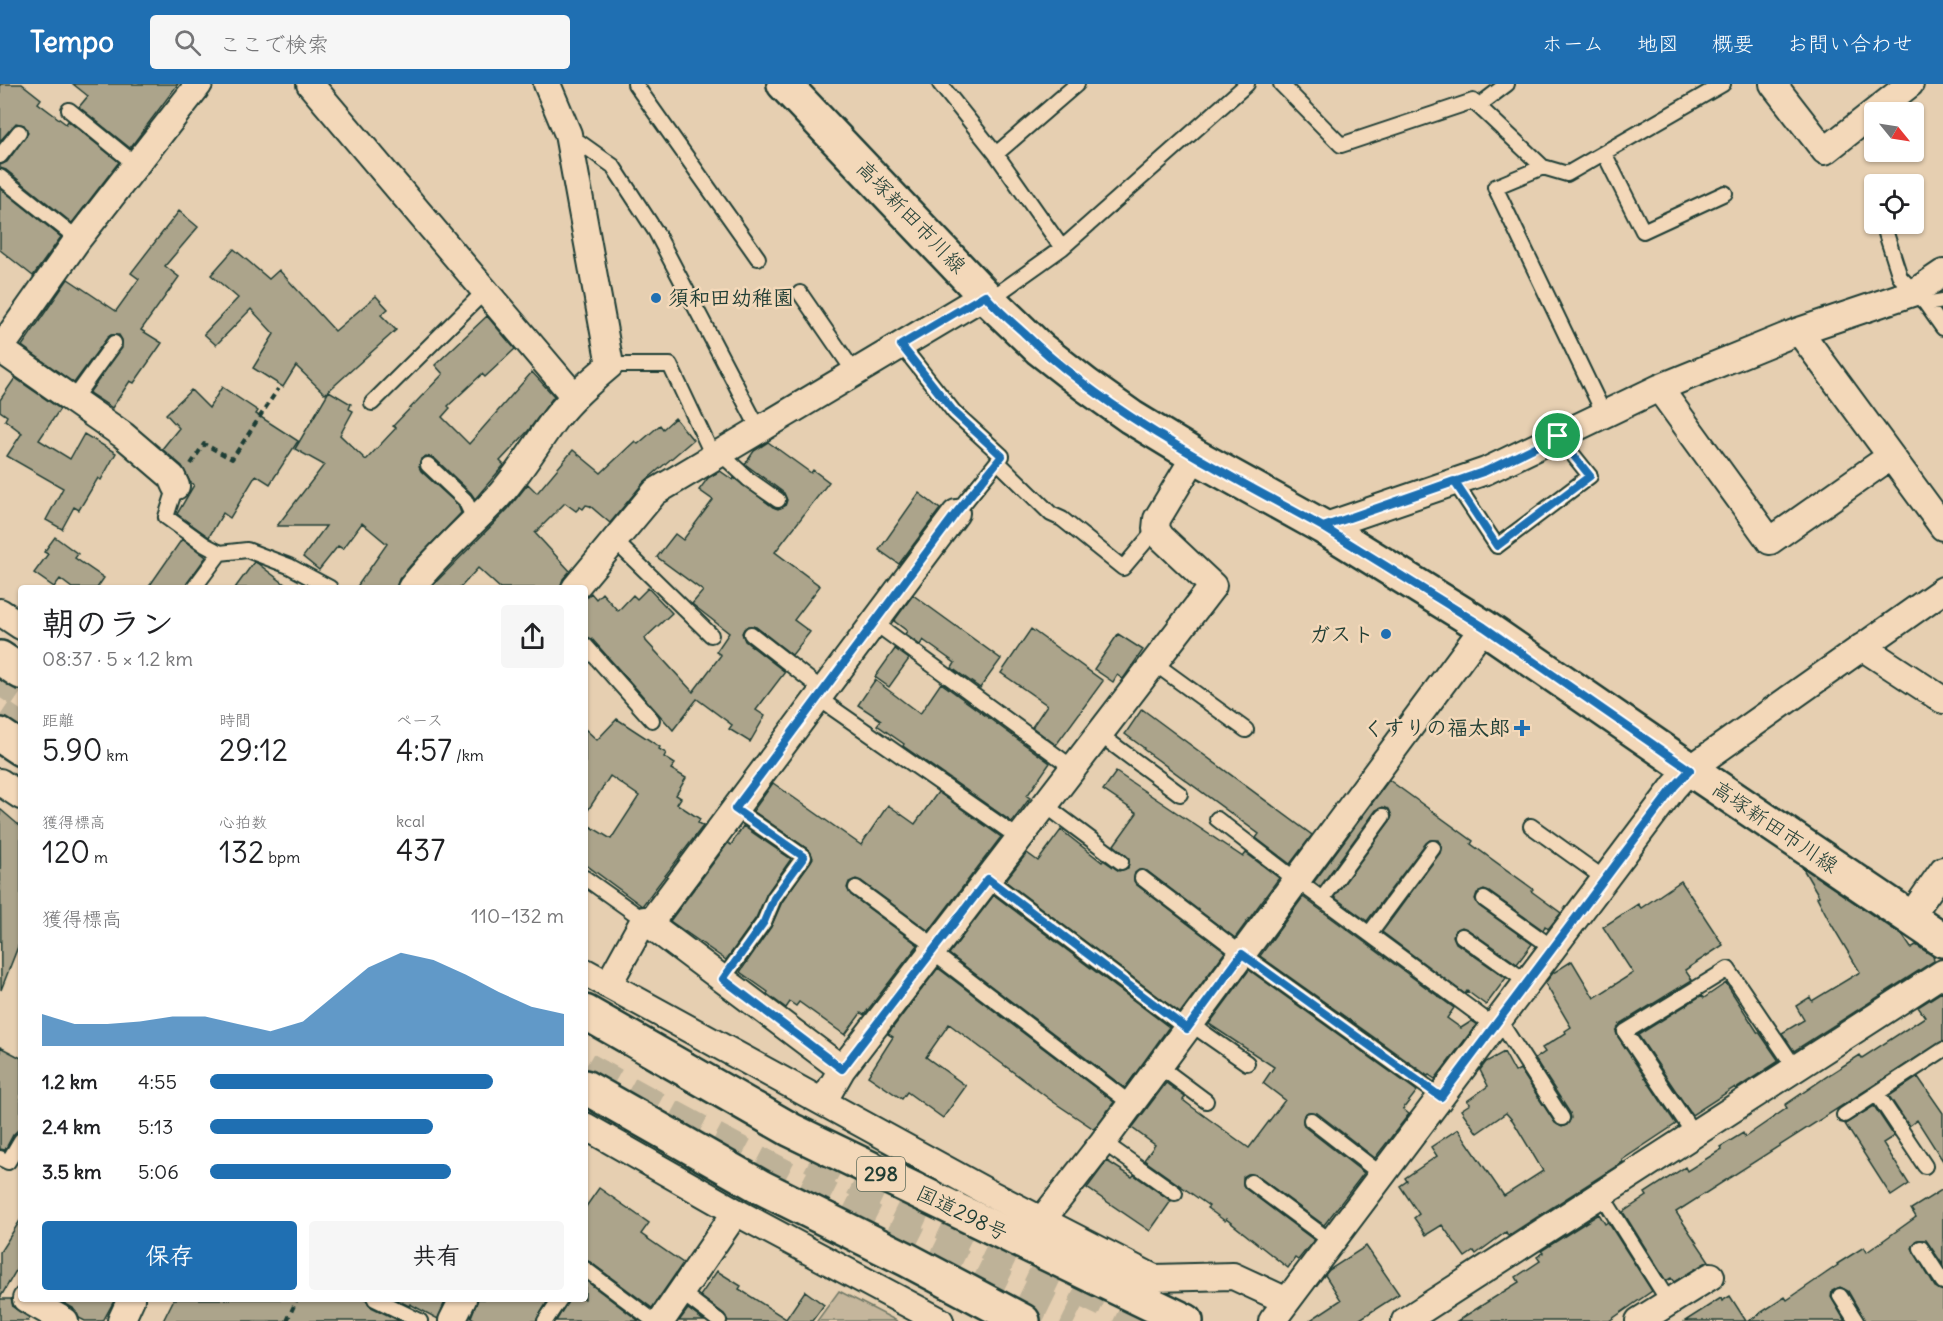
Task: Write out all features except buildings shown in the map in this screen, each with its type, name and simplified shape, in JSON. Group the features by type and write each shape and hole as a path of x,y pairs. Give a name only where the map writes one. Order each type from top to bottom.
{"main road":[{"name":"高塚新田市川線","path":"784,84 987,297 1040,349 1086,385 1131,417 1195,456 1323,527 1484,627 1690,770 1943,940"},
{"path":"0,658 18,670"},
{"path":"0,735 18,747"},
{"name":"国道298号","path":"588,1014 791,1130 1185,1321"},
{"path":"588,1089 761,1187 906,1259 1023,1321"}],"street":[{"path":"176,486 172,477 123,435 0,349 78,239 199,84"},
{"path":"310,84 574,396"},
{"path":"413,585 497,497 574,396 610,364 568,134 547,84"},
{"path":"1773,84 1826,151 1910,84"},
{"path":"1323,527 1486,471 1659,388 1799,331 1921,298 1943,273"},
{"path":"578,585 655,492 901,345 987,297"},
{"path":"1799,331 1891,456 1939,514"},
{"path":"1659,388 1770,541 1891,456"},
{"path":"823,1102 842,1069 1213,586 1161,537 1156,529 1157,519 1195,456"},
{"path":"608,985 646,922 735,809 956,513"},
{"path":"588,974 985,1191 1154,1278 1233,1276 1280,1311 1674,787 1690,770 1943,590"},
{"path":"0,612 18,624"},
{"path":"1042,1220 1103,1142 1484,627"},
{"path":"1862,647 1943,700"},
{"path":"0,782 18,794"},
{"path":"1910,917 1943,870"},
{"path":"646,922 842,1069"},
{"path":"1405,1321 1943,973"},
{"path":"588,1128 736,1212 940,1321"},
{"path":"985,1191 988,1226"},
{"path":"661,1321 736,1212"},
{"path":"1639,1321 1711,1276"},
{"path":"31,1302 65,1321"},
{"path":"452,1321 462,1302"}],"lane":[{"path":"635,84 758,258"},
{"path":"940,84 996,154 1062,248"},
{"path":"996,154 1077,84"},
{"path":"987,297 1062,248 1247,84"},
{"path":"1281,84 1341,145 1473,101 1543,167 1567,174 1723,84"},
{"path":"1478,106 1508,84"},
{"path":"69,110 135,164"},
{"path":"0,156 19,132"},
{"path":"568,134 613,166 656,232 759,430"},
{"path":"1604,153 1643,231 1725,193"},
{"path":"1543,167 1495,188 1604,414"},
{"path":"0,177 78,239"},
{"path":"1886,234 1900,277 1921,298 1943,328"},
{"path":"372,403 485,291"},
{"path":"801,293 855,373"},
{"path":"1921,298 1943,301"},
{"path":"73,400 114,343"},
{"path":"901,345 954,412 1002,456 956,513"},
{"path":"610,364 670,365 716,454 778,500"},
{"path":"1454,481 1497,546 1590,476 1558,436"},
{"path":"998,462 1051,514 1062,519 1123,568 1156,529"},
{"path":"428,465 465,500 474,519"},
{"path":"176,486 166,517 205,545 220,553 247,550 289,566 324,585"},
{"path":"615,541 711,635"},
{"path":"196,585 220,553"},
{"path":"874,623 1073,768"},
{"path":"751,634 821,694 1019,838"},
{"path":"588,648 652,720"},
{"path":"1154,663 1246,730"},
{"path":"1099,734 1180,794"},
{"path":"1045,805 1122,862"},
{"path":"723,979 764,922 774,898 804,857 735,809"},
{"path":"1322,899 1383,816"},
{"path":"1218,819 1369,934 1497,1023 1562,1118"},
{"path":"1531,826 1605,879"},
{"path":"1369,934 1433,848"},
{"path":"1142,878 1242,954 1441,1097"},
{"path":"988,879 1189,1026 1246,1063"},
{"path":"588,880 646,922"},
{"path":"856,888 1131,1104"},
{"path":"1484,898 1553,948"},
{"path":"1462,936 1527,982"},
{"path":"1694,1134 1625,1032 1728,969 1796,1068"},
{"path":"1844,1115 1943,1050"},
{"path":"1159,1066 1206,1101"},
{"path":"1877,1094 1926,1166"},
{"path":"1311,1120 1382,1175"},
{"path":"1103,1142 1175,1193"},
{"path":"0,1158 8,1162 18,1145"},
{"path":"1251,1182 1332,1242"},
{"path":"1601,1194 1669,1302"},
{"path":"1922,1248 1943,1282"},
{"path":"588,1271 654,1321"},
{"path":"682,1293 719,1321"},
{"path":"1840,1296 1856,1321"},
{"path":"381,1302 420,1321"},
{"path":"545,1321 558,1302"}],"path":[{"path":"176,486 204,444 232,459 278,389"},
{"path":"287,1321 296,1302"}],"shaded area":[{"path":"839,1291 897,1321 817,1321"}],"tunnel":[{"path":"0,678 18,690"},
{"path":"0,716 18,728"},
{"path":"588,1070 767,1167 1075,1321"},
{"path":"812,1156 871,1188 1146,1321"}],"place":[{"name":"須和田幼稚園","path":"656,298"},
{"name":"ガスト","path":"1386,634"},
{"name":"くすりの福太郎","path":"1522,728"}],"route":[{"path":"1558,436 1486,471 1454,481 1323,527 1195,456 1131,417 1040,349 985,295 901,345 954,412 1002,456 956,513 735,809 804,857 774,898 764,922 723,979 842,1069 988,879 1187,1029 1242,954 1441,1097 1674,787 1690,770 1484,627 1323,527 1388,504 1454,481 1497,546 1590,476 1558,436"}]}
